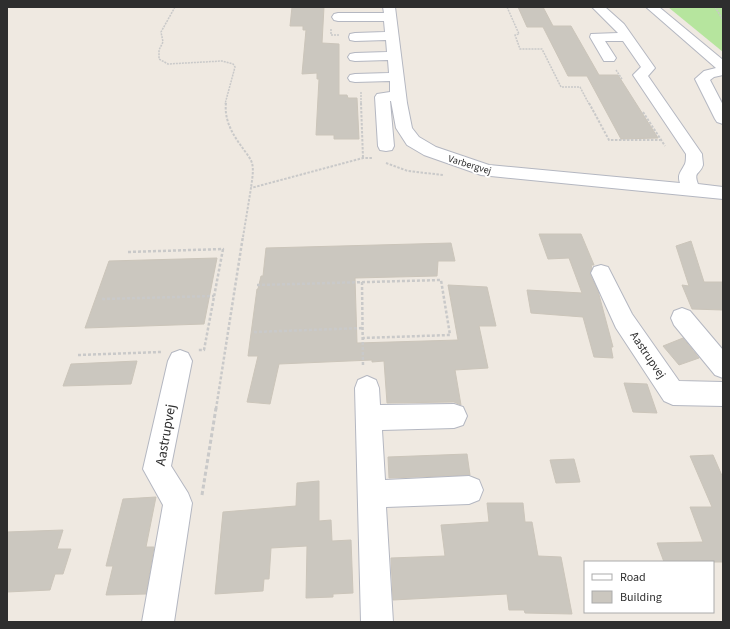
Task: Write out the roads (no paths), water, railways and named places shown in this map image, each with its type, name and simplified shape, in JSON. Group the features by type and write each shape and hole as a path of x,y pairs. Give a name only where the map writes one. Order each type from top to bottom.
{"street":[{"path":"598,7 620,27 648,68 640,75 694,154 694,164 688,172 687,178 691,190"},
{"path":"652,7 723,67"},
{"path":"338,17 390,12"},
{"name":"Varbergvej","path":"390,12 404,128 413,141 430,151 487,171 723,193"},
{"path":"355,37 393,36"},
{"path":"609,58 596,37 627,37"},
{"path":"355,57 395,56"},
{"path":"723,71 709,74 702,78 723,119"},
{"path":"355,78 397,78"},
{"path":"386,146 382,97 399,96"},
{"name":"Aastrupvej","path":"601,273 624,321 673,393 723,394"},
{"path":"682,318 723,367"},
{"name":"Aastrupvej","path":"158,622 178,503 157,469 180,354"},
{"path":"367,388 377,622"},
{"path":"368,418 454,416"},
{"path":"372,494 469,490"}]}
